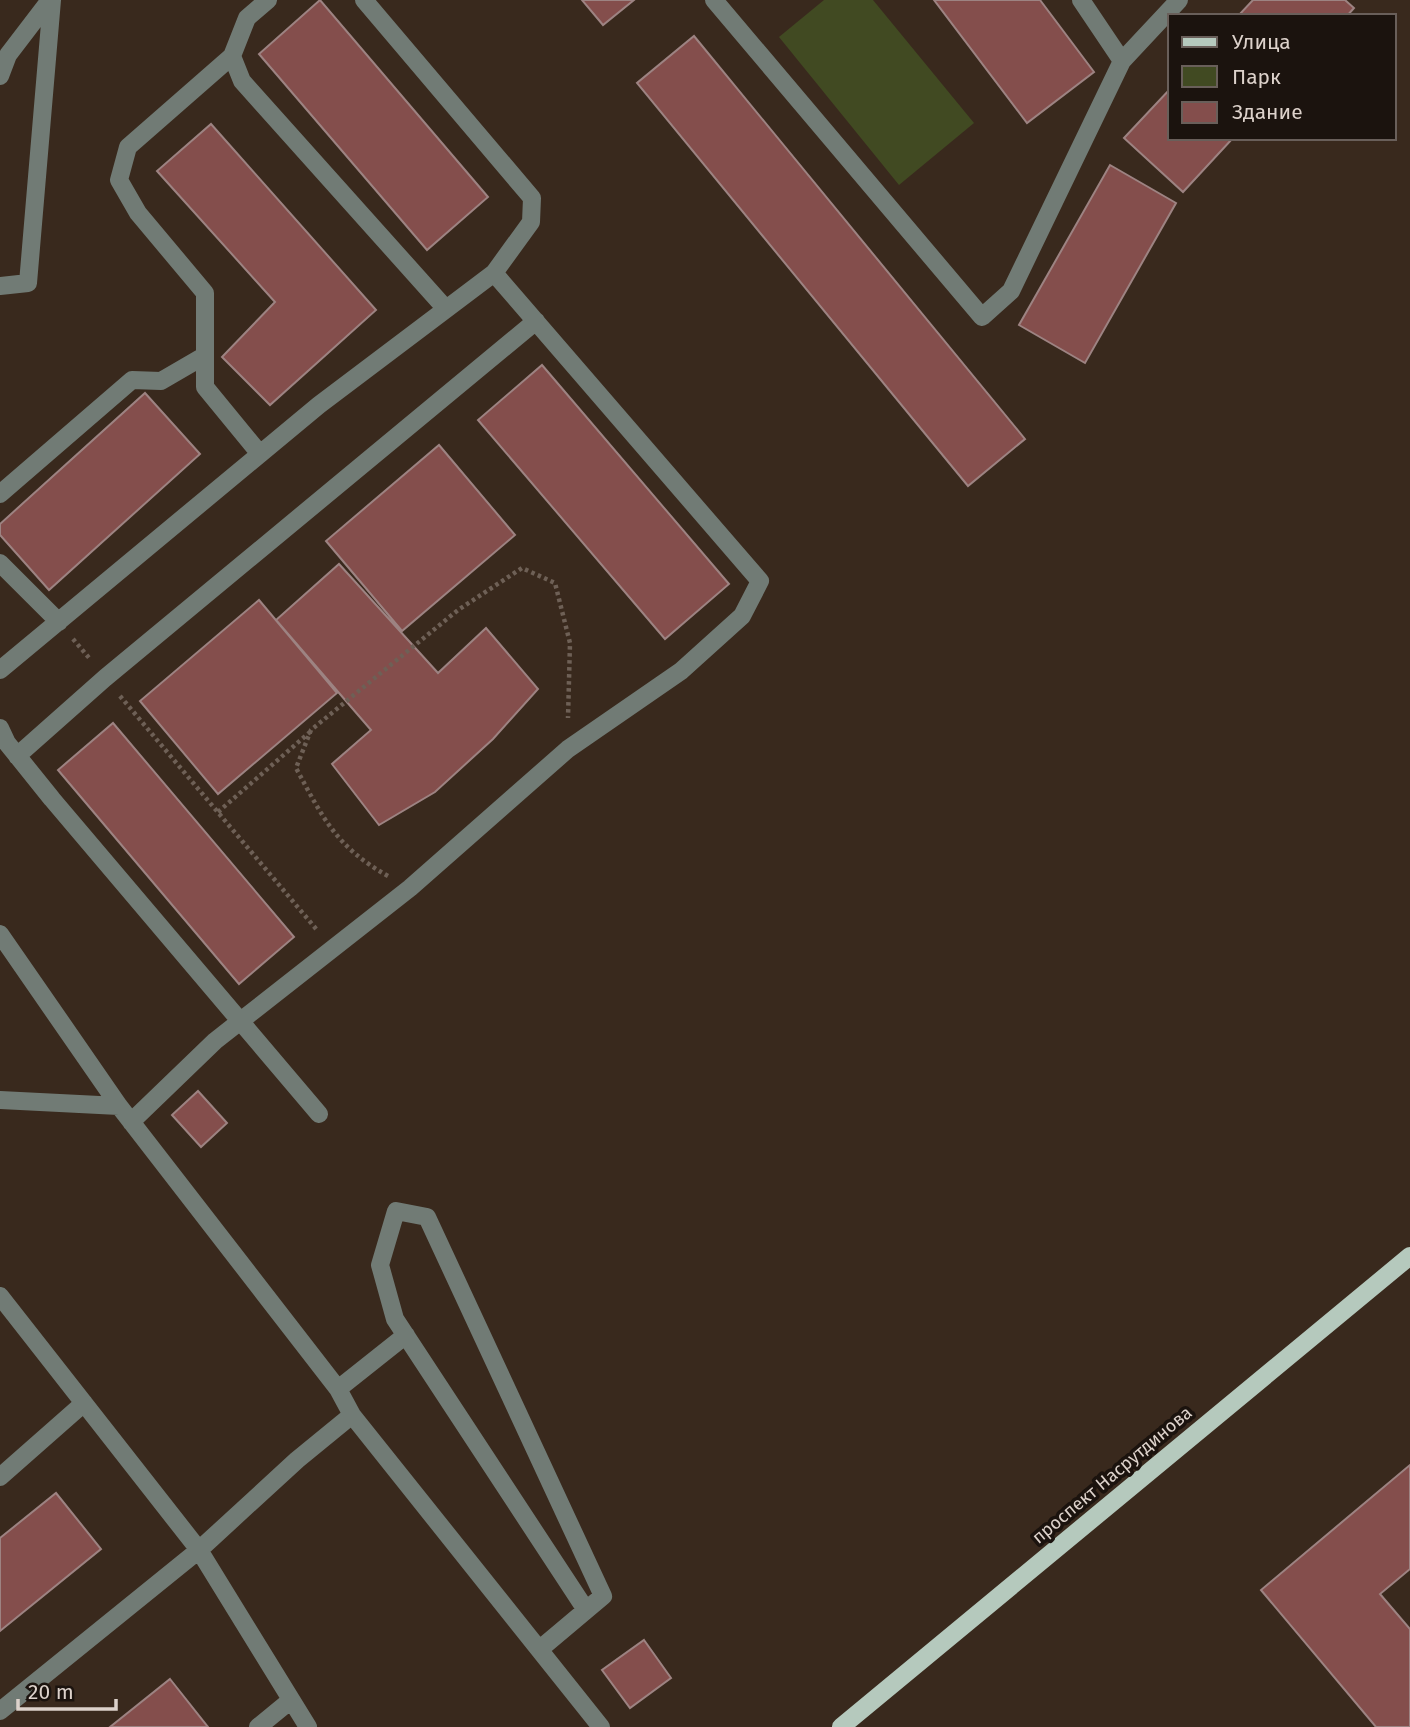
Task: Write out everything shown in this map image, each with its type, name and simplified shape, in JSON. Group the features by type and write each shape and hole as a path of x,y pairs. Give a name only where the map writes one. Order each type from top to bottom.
{"main road":[{"name":"проспект Насрутдинова","path":"841,1727 1410,1256"}],"street":[{"path":"0,76 8,55 51,0"},
{"path":"0,286 28,283 51,0"},
{"path":"260,454 205,387 205,293 138,213 119,180 128,146 232,56 247,18 268,0"},
{"path":"1,668 319,405 494,274 531,222 532,198 364,0"},
{"path":"714,0 982,317 1011,290 1122,61 1179,0"},
{"path":"1081,0 1122,61"},
{"path":"232,56 242,81 446,309"},
{"path":"131,1122 239,1022 410,888 568,750 681,671 742,615 761,581 494,274"},
{"path":"17,756 105,678 536,321"},
{"path":"0,494 132,380 161,381 204,356"},
{"path":"0,563 59,622"},
{"path":"0,728 17,756 319,1114"},
{"path":"0,934 119,1106 338,1389 352,1415 601,1727"},
{"path":"0,1100 119,1106"},
{"path":"540,1649 603,1596 427,1217 396,1211 380,1265 395,1320 586,1610"},
{"path":"0,1296 199,1549 308,1727"},
{"path":"338,1389 406,1335"},
{"path":"0,1477 84,1403"},
{"path":"0,1711 199,1549 297,1460 352,1415"},
{"path":"258,1727 291,1700"}],"path":[{"path":"218,812 311,730 458,610 522,568 555,583 570,643 568,750"},
{"path":"59,622 332,947"},
{"path":"311,730 296,768 328,827 360,860 410,888"}],"green space":[{"path":"824,0 873,0 974,123 899,185 779,37"}],"building":[{"path":"320,0 488,197 427,250 259,54"},
{"path":"582,0 634,0 603,25"},
{"path":"934,0 1040,0 1094,72 1027,123"},
{"path":"1253,0 1345,0 1354,8 1349,14 1240,14"},
{"path":"694,36 1025,439 968,486 637,83"},
{"path":"1168,91 1168,140 1231,140 1183,192 1124,138"},
{"path":"211,124 376,310 270,405 222,357 275,302 157,171"},
{"path":"1110,165 1176,203 1085,363 1019,325"},
{"path":"542,365 729,584 665,639 478,420"},
{"path":"145,393 200,454 49,590 0,535 0,524"},
{"path":"439,445 515,535 402,631 326,541"},
{"path":"339,564 438,673 486,628 538,689 493,739 435,792 379,825 332,764 371,730 276,620"},
{"path":"259,600 337,693 218,794 140,701"},
{"path":"113,723 294,937 239,984 58,770"},
{"path":"198,1091 227,1123 201,1147 172,1115"},
{"path":"1410,1465 1410,1569 1380,1594 1410,1629 1410,1727 1376,1727 1261,1590"},
{"path":"56,1493 101,1549 0,1631 0,1538"},
{"path":"644,1640 671,1678 630,1708 602,1670"},
{"path":"170,1679 208,1727 110,1727"}]}
